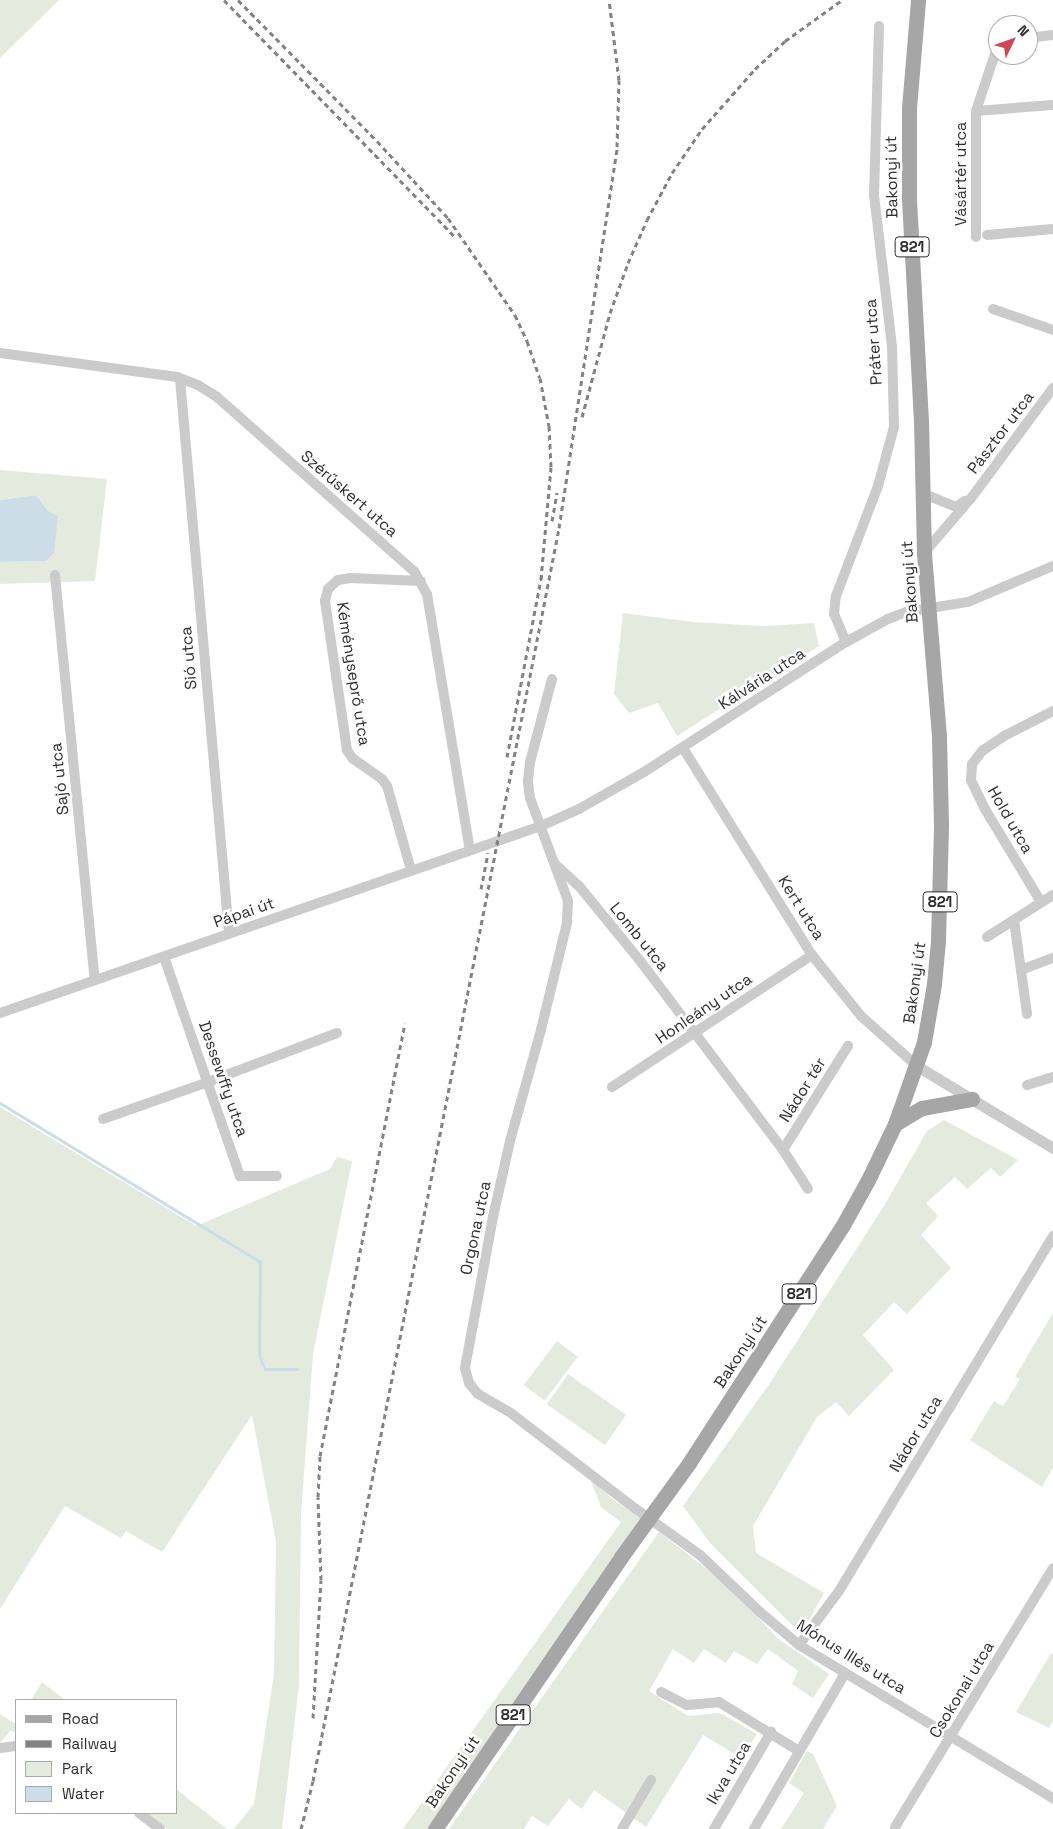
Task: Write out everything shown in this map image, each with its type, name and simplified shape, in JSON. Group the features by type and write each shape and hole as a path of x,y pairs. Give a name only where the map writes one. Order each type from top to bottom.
{"main road":[{"name":"Bakonyi út","path":"435,1829 719,1418 843,1225 868,1180 895,1124 917,1066 934,984 940,899 939,736 924,553 924,494 908,153 910,89 918,0"},
{"path":"895,1124 922,1108 972,1099"}],"street":[{"name":"Práter utca","path":"846,642 834,614 836,596 878,486 894,427 892,346 874,195 879,26"},
{"path":"1038,37 1053,35"},
{"name":"Vásártér utca","path":"976,237 976,111 991,65"},
{"path":"976,111 1053,105"},
{"path":"988,235 1053,229"},
{"path":"993,309 1053,330"},
{"name":"Szérűskert utca","path":"0,353 180,379 198,385 217,397 414,571 422,581 426,594 470,850"},
{"name":"Sió utca","path":"180,379 229,934"},
{"name":"Pásztor utca","path":"924,553 972,497 1053,388"},
{"name":"Pásztor utca","path":"924,494 956,507 972,497"},
{"name":"Kálvária utca","path":"498,842 579,810 683,748 846,642 888,619 906,612 968,602 1053,566"},
{"name":"Sajó utca","path":"55,575 95,980"},
{"name":"Kéményseprő utca","path":"411,870 386,786 382,779 353,759 347,750 325,601 328,589 338,580 350,578 422,581"},
{"name":"Lomb utca","path":"552,679 530,762 528,782 530,798 554,863 579,886 695,1033 783,1150 808,1189"},
{"name":"Hold utca","path":"1041,902 985,809 971,780 972,764 982,751 1004,736 1053,711"},
{"name":"Kert utca","path":"683,748 812,955 861,1016 917,1066"},
{"name":"Pápai út","path":"0,1013 164,958 411,870 498,842"},
{"name":"Orgona utca","path":"554,863 568,901 567,923 541,1030 510,1141 478,1294 465,1368 469,1383 478,1394 512,1414 649,1518"},
{"path":"987,937 1053,895"},
{"path":"1014,920 1027,1014"},
{"name":"Honleány utca","path":"612,1087 812,955"},
{"name":"Dessewffy utca","path":"164,958 240,1176 277,1176"},
{"path":"1021,970 1053,958"},
{"path":"103,1119 337,1033"},
{"name":"Nádor tér","path":"783,1150 848,1046"},
{"path":"917,1066 1053,1148"},
{"path":"1027,1085 1053,1077"},
{"name":"Nádor utca","path":"799,1645 839,1591 1053,1236"},
{"name":"Mónus Illés utca","path":"649,1518 700,1554 760,1612 799,1645 1053,1798"},
{"name":"Csokonai utca","path":"895,1827 1053,1568"},
{"path":"754,1829 845,1674"},
{"name":"Ikva utca","path":"661,1692 686,1705 719,1702 771,1732 799,1751"},
{"name":"Ikva utca","path":"714,1829 771,1732"},
{"path":"0,1748 15,1746"},
{"path":"622,1829 651,1780"},
{"path":"140,1814 160,1829"}],"green space":[{"path":"0,0 59,0 0,58"},
{"path":"0,470 107,479 95,581 0,584 0,562 46,561 48,511 36,495 0,500"},
{"path":"623,613 693,622 766,626 814,623 819,646 677,736 658,703 629,713 614,694"},
{"path":"0,1107 196,1226 330,1169 337,1157 352,1161 313,1354 301,1514 299,1685 282,1829 234,1829 254,1804 274,1674 276,1541 252,1415 162,1552 126,1531 121,1538 65,1506 0,1609"},
{"path":"944,1120 1018,1160 1000,1177 991,1168 967,1189 955,1177 926,1203 938,1216 921,1235 951,1268 907,1314 894,1302 863,1335 894,1370 849,1416 836,1402 817,1417 753,1526 756,1553 824,1593 801,1634 710,1543 683,1506 770,1383 884,1206 927,1131"},
{"path":"1053,1313 1053,1467 1042,1487 970,1440 994,1401 1003,1406 1020,1379 1015,1377"},
{"path":"557,1341 578,1357 545,1401 524,1385"},
{"path":"568,1374 626,1415 605,1445 547,1404"},
{"path":"589,1476 610,1497 643,1520 435,1829 403,1829 621,1522 601,1507"},
{"path":"659,1532 734,1590 777,1638 829,1674 813,1698 792,1684 798,1671 768,1649 757,1664 734,1651 726,1663 704,1649 694,1663 673,1649 649,1691 688,1716 720,1713 757,1734 741,1758 703,1735 646,1827 594,1790 582,1809 569,1799 548,1826 532,1816 524,1829 449,1829"},
{"path":"1051,1653 1053,1654 1053,1721 1049,1728 1016,1712"},
{"path":"42,1682 64,1699 32,1699"},
{"path":"0,1714 15,1723 15,1732 11,1730 0,1743"},
{"path":"807,1751 813,1754 837,1806 823,1829 781,1829 804,1793 789,1783"},
{"path":"178,1791 227,1829 167,1829 146,1814 178,1814"}],"water":[{"path":"36,495 48,511 58,516 54,553 46,561 0,562 0,500"}],"waterway":[{"path":"0,1103 260,1262 259,1354 262,1363 265,1369 297,1369"}],"railway":[{"path":"224,0 454,236"},
{"path":"238,0 377,141 448,218 515,315 527,341 540,378 549,426 551,467 541,579"},
{"path":"301,1829 313,1781 559,528 617,147 619,80 609,0"},
{"path":"582,417 610,313 628,263 647,220 672,173 702,129 755,69 785,41 842,0"},
{"path":"552,521 557,492"},
{"path":"507,757 542,573"},
{"path":"481,889 488,853"},
{"path":"313,1718 321,1580 318,1497 320,1456 405,1023"}]}
